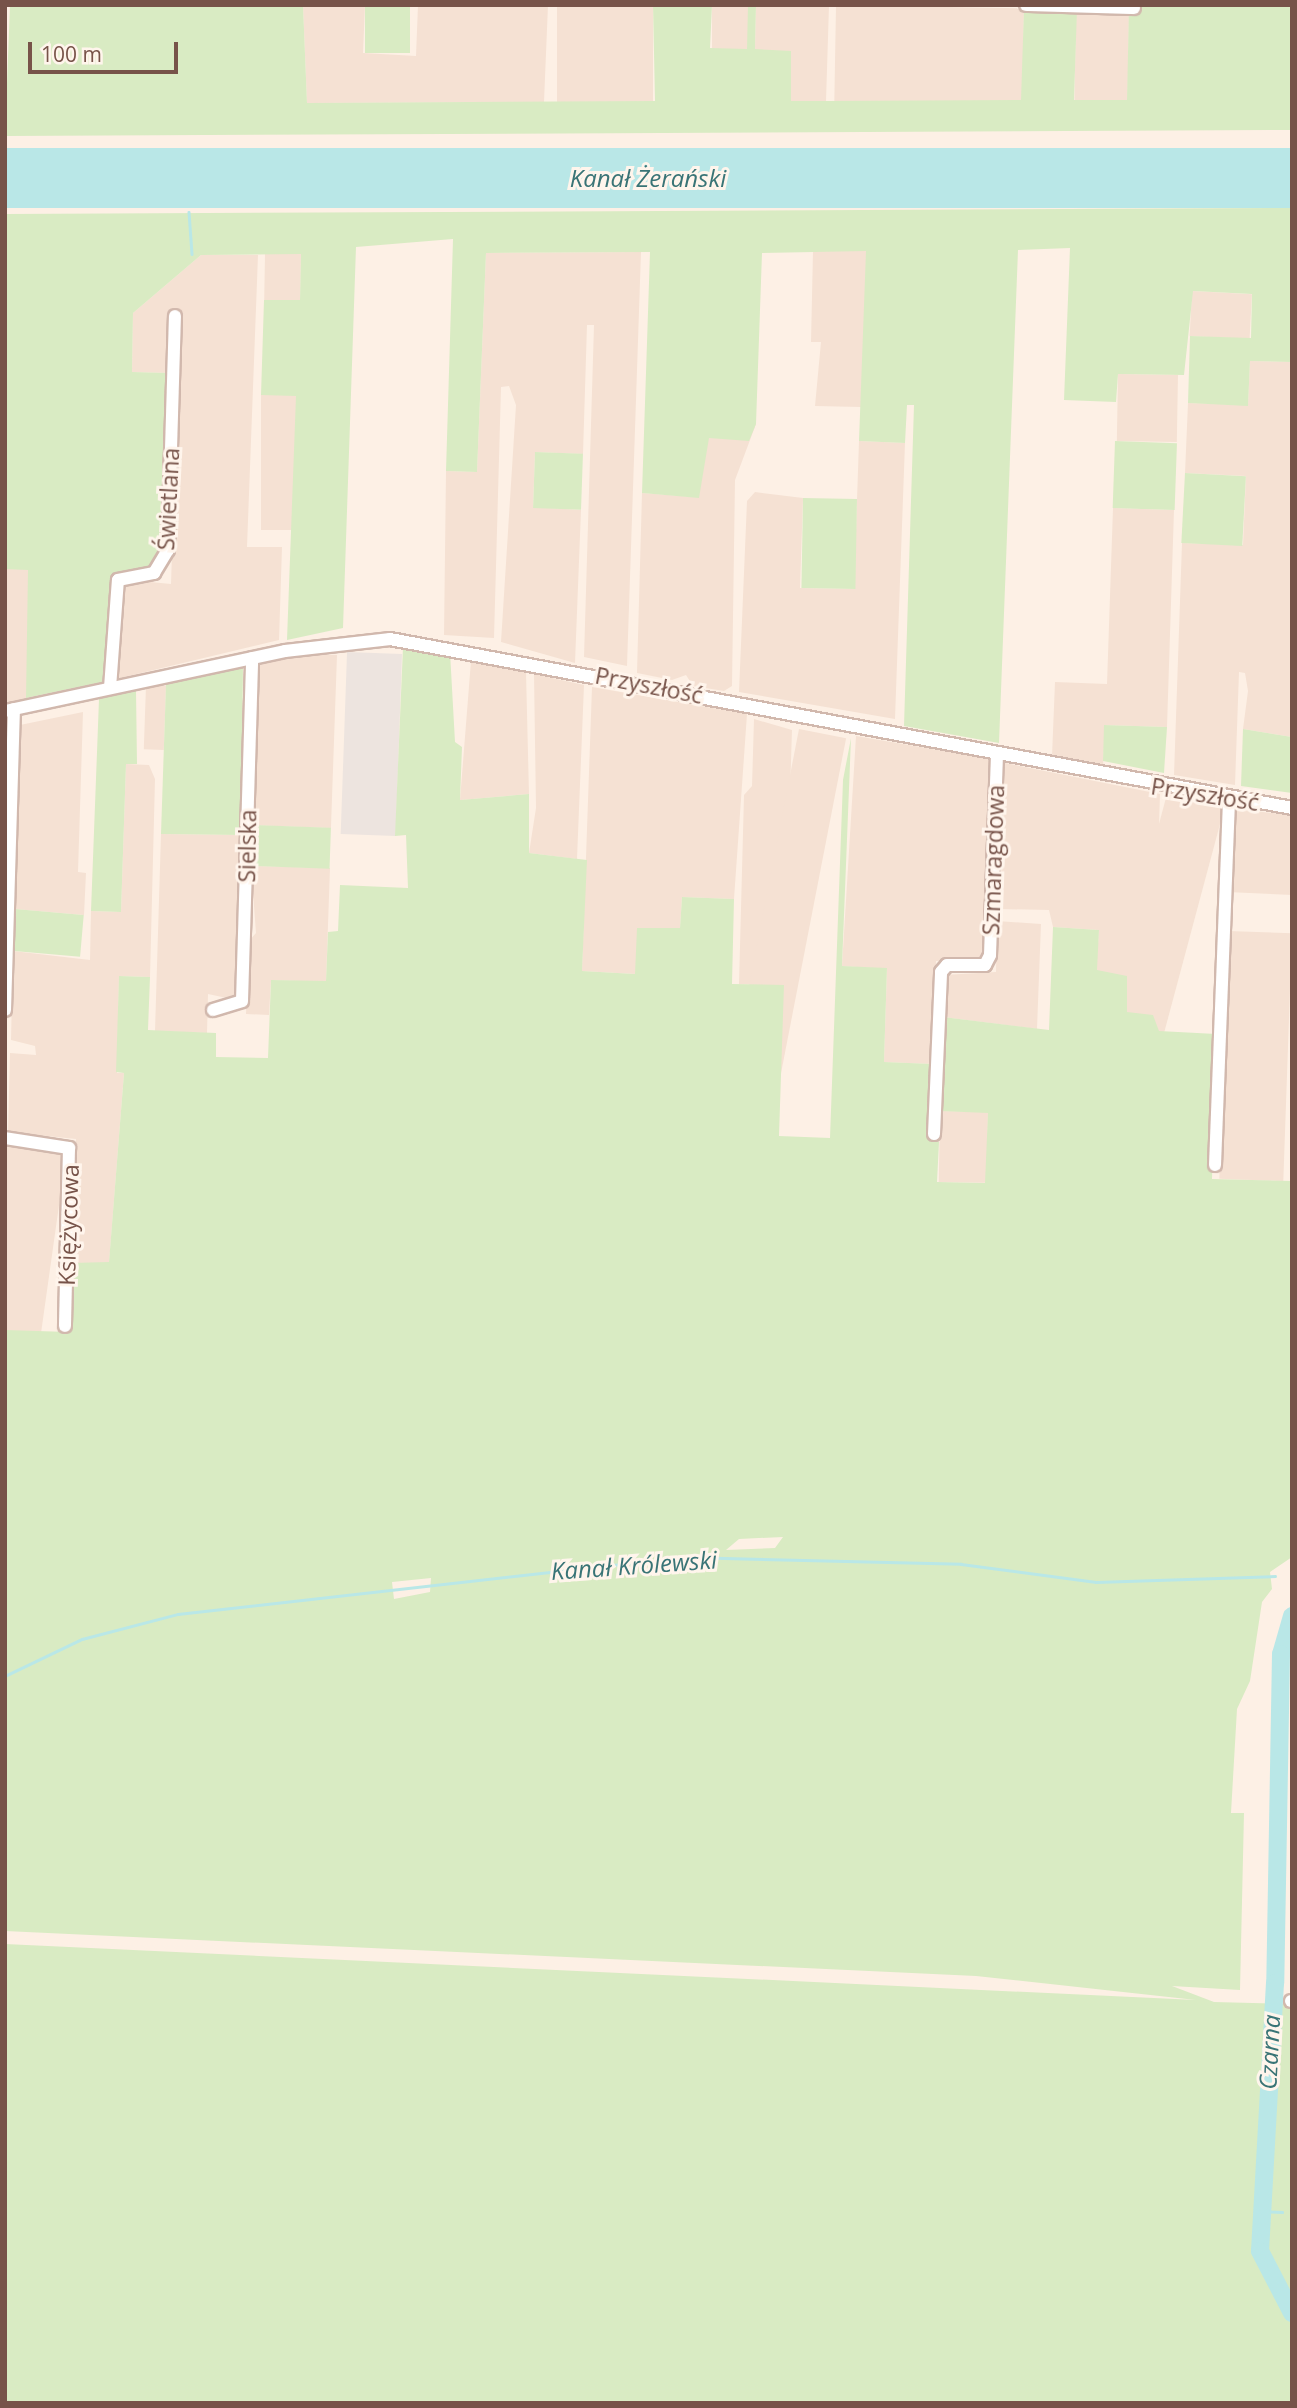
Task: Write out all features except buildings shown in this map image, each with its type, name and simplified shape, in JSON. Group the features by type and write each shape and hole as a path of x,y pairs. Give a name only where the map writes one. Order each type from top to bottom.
{"street":[{"path":"1026,5 1134,8"},
{"name":"Świetlana","path":"110,688 118,580 154,573 168,550 175,316"},
{"name":"Przyszłość","path":"9,710 252,658 364,639 424,642 997,755 1292,808"},
{"name":"Sielska","path":"213,1010 242,1001 252,658"},
{"path":"5,1010 9,710"},
{"name":"Szmaragdowa","path":"934,1134 941,972 947,965 985,965 990,955 997,755"},
{"path":"1215,1165 1229,798"},
{"name":"Księżycowa","path":"5,1138 69,1147 65,1326"}],"shaded area":[{"path":"303,5 365,5 363,53 416,56 418,5 548,5 544,102 307,103"},
{"path":"557,5 653,5 653,102 557,102"},
{"path":"712,5 748,5 748,49 712,49"},
{"path":"756,5 829,5 826,101 790,101 755,50"},
{"path":"836,5 1024,8 1022,104 834,101"},
{"path":"1076,14 1129,15 1127,101 1074,100"},
{"path":"813,251 867,251 861,407 815,406 821,342 811,342"},
{"path":"641,252 627,666 584,657 594,325 587,325 583,454 535,452 533,507 581,510 575,663 501,642 516,405 509,386 501,387 494,638 444,635 446,471 477,472 486,253"},
{"path":"265,253 301,254 300,301 264,300"},
{"path":"201,255 258,255 247,547 282,547 279,640 116,679 120,589 130,580 171,584 180,313 171,311 169,373 132,372 133,313"},
{"path":"1192,291 1252,294 1250,339 1190,336"},
{"path":"1250,361 1292,362 1292,737 1243,729 1248,691 1245,673 1239,672 1235,785 1174,775 1182,543 1243,545 1246,476 1185,473 1188,403 1248,405"},
{"path":"1118,374 1178,375 1177,442 1117,441"},
{"path":"261,395 296,395 296,530 261,530"},
{"path":"697,423 756,424 735,480 732,686 724,691 693,686 686,675 672,680 637,673 642,493 694,497"},
{"path":"859,441 905,443 895,719 739,692 747,501 755,492 803,498 800,588 854,589"},
{"path":"1113,508 1174,510 1167,727 1105,725 1103,767 1052,756 1055,682 1107,684"},
{"path":"5,569 28,569 28,704 5,704"},
{"path":"256,652 337,655 331,828 250,825"},
{"path":"347,652 402,654 396,836 341,834"},
{"path":"471,661 526,672 529,794 460,800"},
{"path":"534,674 584,685 577,859 529,853 536,808"},
{"path":"146,685 166,686 164,750 144,749"},
{"path":"592,687 747,714 734,899 682,897 680,928 636,974 582,971"},
{"path":"83,712 78,872 86,873 84,915 15,909 20,725"},
{"path":"754,719 792,730 784,985 739,984 744,795 752,786"},
{"path":"799,729 846,738 768,1139 721,1130"},
{"path":"856,736 991,759 984,955 979,962 936,961 933,1064 884,1062 887,969 842,966"},
{"path":"1005,763 1160,794 1153,1015 1126,1012 1096,970 1099,930 1053,927 1049,910 998,909"},
{"path":"126,764 149,765 155,779 150,977 119,976 117,1073 124,1073 109,1263 71,1263 76,1139 8,1132 10,1053 36,1055 35,1046 11,1040 13,951 90,960 91,911 121,912"},
{"path":"1167,794 1224,809 1163,1038 1106,1023"},
{"path":"1235,809 1292,815 1292,895 1227,892"},
{"path":"161,834 241,835 236,1000 208,994 207,1033 155,1031"},
{"path":"251,866 330,868 326,982 271,980 269,1015 246,1014 249,941 256,933"},
{"path":"997,921 1041,924 1037,1029 943,1017 944,975 996,972"},
{"path":"1228,931 1292,933 1283,1181 1219,1179"},
{"path":"940,1111 988,1112 987,1183 939,1182"},
{"path":"5,1144 66,1153 41,1337 5,1332"}],"green space":[{"path":"10,5 303,5 307,103 655,101 653,5 712,5 710,48 747,49 748,5 756,5 755,49 791,51 791,101 1021,100 1024,8 1077,9 1074,100 1127,100 1129,5 1292,5 1292,130 5,136"},
{"path":"365,5 410,5 410,53 365,53"},
{"path":"1292,208 1292,362 1250,361 1248,406 1188,403 1190,336 1251,338 1252,294 1193,291 1184,375 1118,374 1116,402 1064,400 1070,248 1018,250 999,743 904,726 914,405 907,405 905,443 859,441 866,251 762,253 756,424 749,441 709,438 699,498 642,493 650,252 486,253 477,472 446,471 453,239 356,247 343,628 287,640 296,396 261,395 264,300 300,300 301,254 201,255 133,313 132,372 169,373 163,551 154,567 113,574 107,681 26,698 28,570 5,569 5,214"},
{"path":"1115,441 1177,443 1175,510 1113,508"},
{"path":"535,452 583,454 581,510 533,508"},
{"path":"1185,473 1246,476 1242,546 1181,543"},
{"path":"803,498 857,499 855,589 801,588"},
{"path":"403,647 450,652 455,742 462,747 460,800 529,794 529,853 587,860 582,971 635,974 637,928 680,928 682,897 734,899 732,984 784,985 779,1136 830,1138 843,780 851,738 842,966 887,968 884,1062 933,1064 930,1135 939,1142 937,1182 985,1183 988,1113 940,1111 943,1017 1049,1030 1053,927 1099,930 1097,970 1127,976 1127,1012 1153,1015 1159,1031 1216,1034 1212,1179 1292,1181 1292,1557 1270,1572 1272,1589 1262,1602 1250,1681 1237,1709 1231,1813 1244,1813 1240,1990 1172,1986 1214,2002 1292,2004 1292,2403 5,2403 5,1944 1196,2000 976,1976 5,1931 5,1330 69,1332 71,1263 109,1262 124,1073 116,1072 119,976 150,977 148,1030 216,1033 216,1057 268,1058 271,980 326,981 328,932 338,931 340,885 408,888 406,835 395,836","holes":["783,1537 775,1548 726,1550 739,1539","431,1578 430,1592 394,1599 392,1582"]},
{"path":"243,667 241,835 161,834 166,684"},
{"path":"136,690 137,764 126,764 121,912 91,911 99,699"},
{"path":"1104,725 1167,727 1164,773 1103,761"},
{"path":"1243,729 1292,737 1292,793 1241,786"},
{"path":"253,825 331,828 330,869 252,866"},
{"path":"15,909 84,915 80,957 11,951"}],"water":[{"name":"Kanał Żerański","path":"5,148 1292,148 1292,208 5,208"}],"waterway":[{"path":"189,212 192,254"},
{"name":"Kanał Królewski","path":"5,1676 82,1639 178,1614 684,1557 961,1564 1096,1582 1275,1576"},
{"name":"Czarna","path":"1292,1616 1281,1654 1275,1983 1260,2251 1292,2313"},
{"path":"1262,2211 1282,2212"}]}
